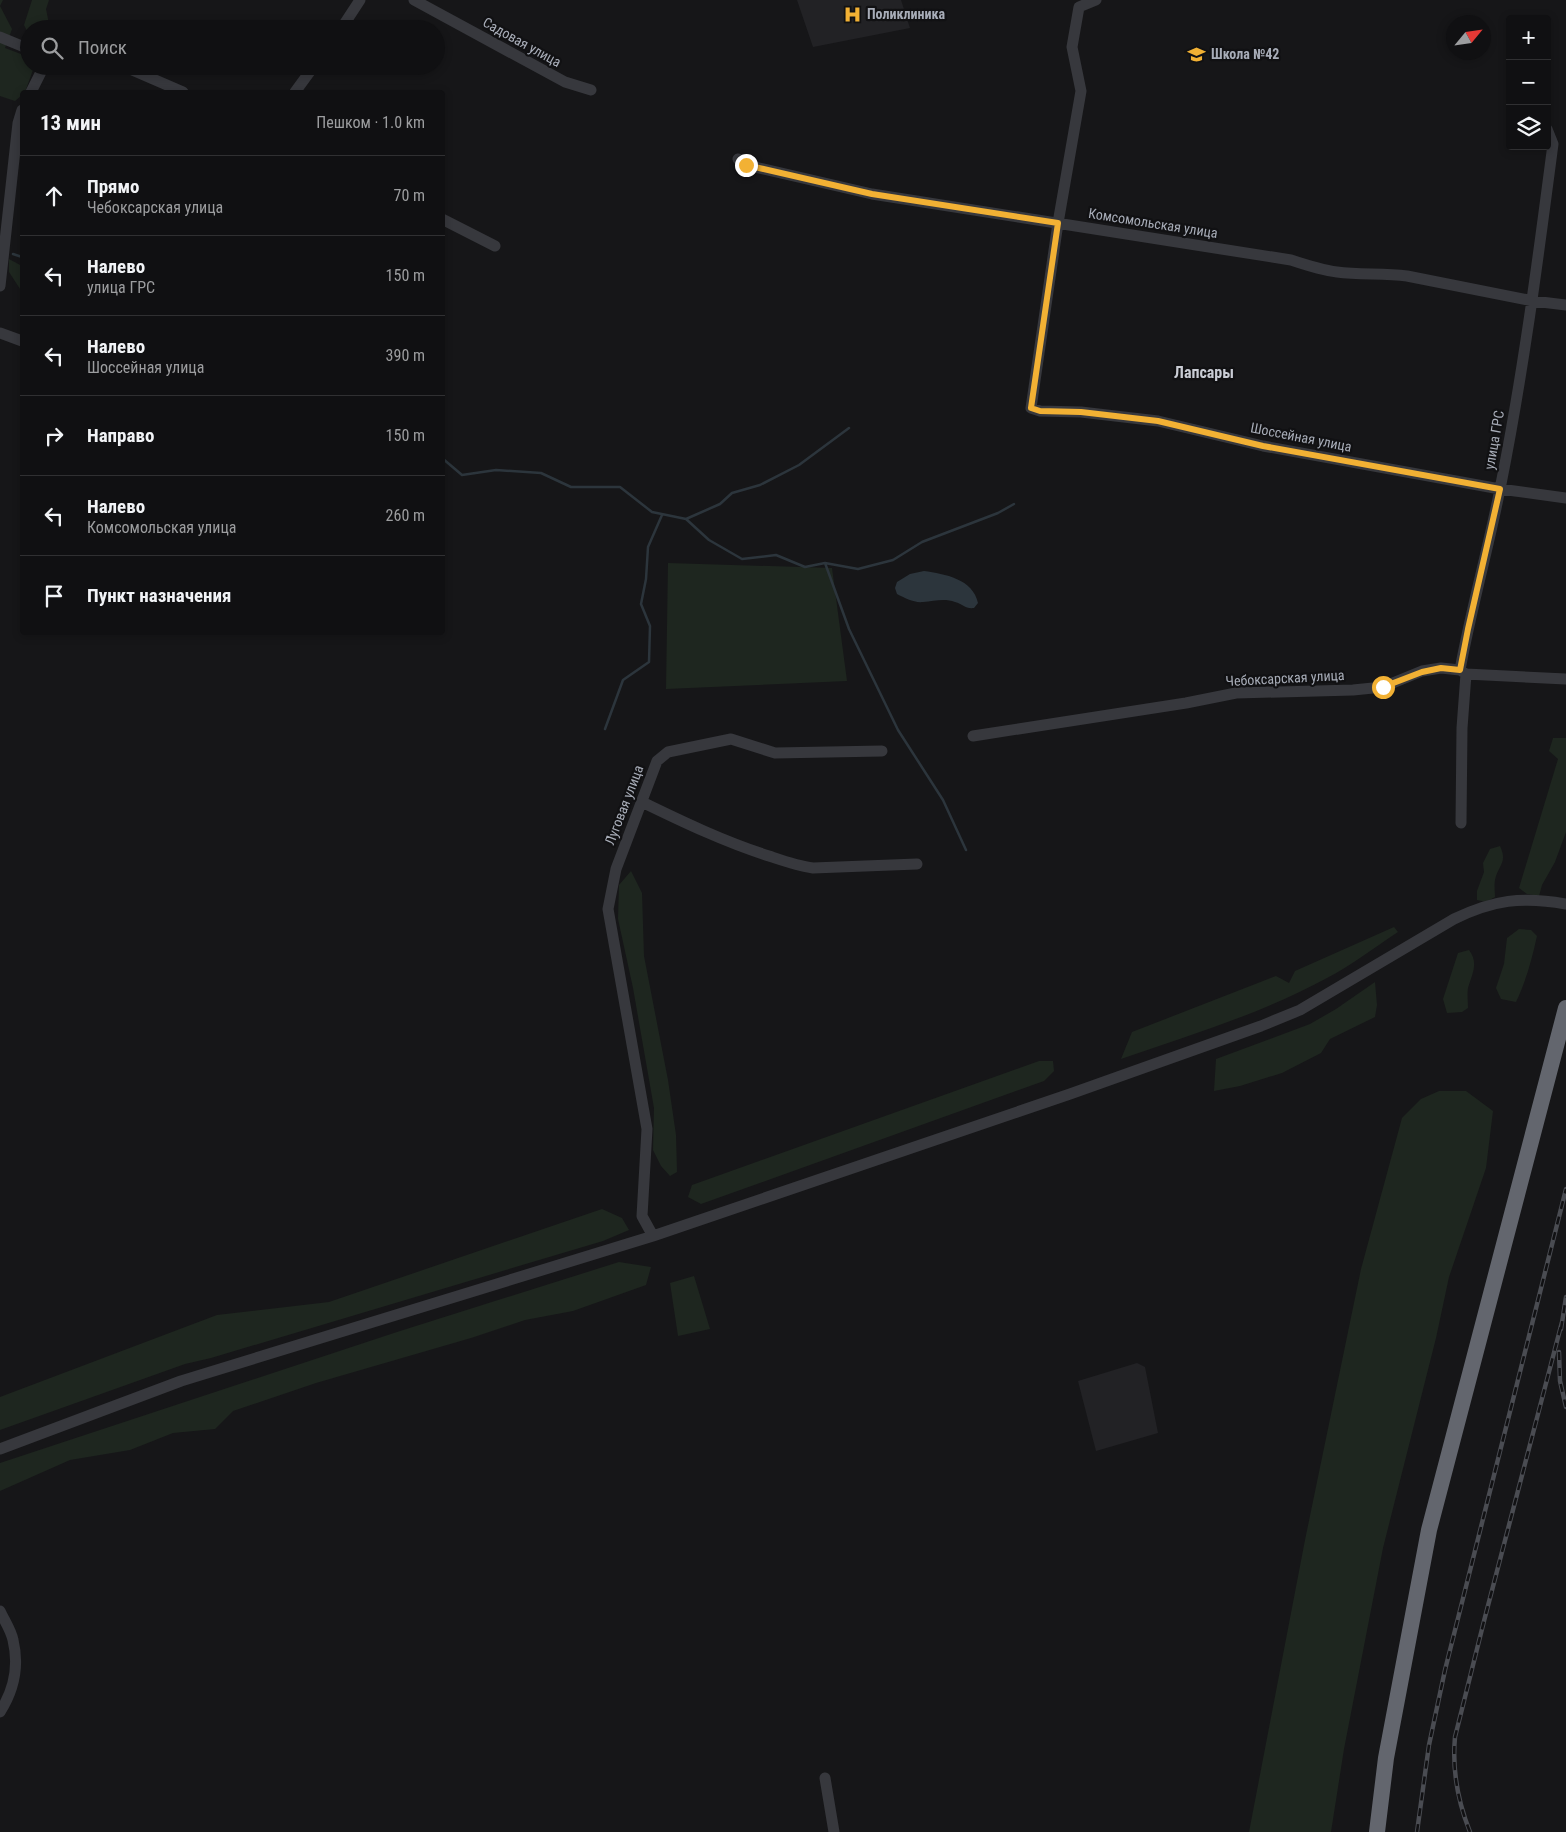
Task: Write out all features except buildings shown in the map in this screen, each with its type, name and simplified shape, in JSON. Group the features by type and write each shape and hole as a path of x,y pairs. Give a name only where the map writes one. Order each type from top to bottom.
{"highway":[{"path":"1377,1832 1386,1758 1429,1530 1566,1008"}],"street":[{"path":"346,20 360,0"},
{"name":"Садовая улица","path":"414,0 565,82 591,90"},
{"path":"1058,223 1081,92 1072,48 1080,7 1096,0"},
{"path":"0,37 20,45"},
{"path":"31,90 39,75"},
{"path":"144,75 178,90"},
{"path":"297,90 308,75"},
{"path":"0,286 20,116"},
{"name":"улица ГРС","path":"1461,823 1463,672 1468,629 1500,489 1533,302 1553,144 1551,139"},
{"name":"Комсомольская улица","path":"738,159 746,165 872,194 1291,260 1316,268 1338,272 1389,273 1533,302 1566,306"},
{"path":"445,221 495,246"},
{"name":"Шоссейная улица","path":"1058,223 1031,408 1040,411 1081,412 1158,421 1263,446 1500,489 1566,498"},
{"path":"0,333 20,340"},
{"name":"Чебоксарская улица","path":"973,736 1186,703 1236,693 1383,687 1422,672 1441,668 1463,672 1566,679"},
{"name":"Луговая улица","path":"653,1236 642,1216 647,1129 608,909 616,869 657,761 668,752 731,740 776,753 882,751"},
{"path":"642,802 697,829 748,849 800,866 831,868 917,864"},
{"path":"0,1449 181,1381 653,1236 1070,1094 1261,1026 1300,1010 1454,919 1473,910 1508,901 1532,899 1565,904"},
{"path":"0,1611 13,1638 16,1669 10,1696 0,1712"},
{"path":"825,1778 834,1832"}],"shaded area":[{"path":"32,0 49,0 46,9 48,20 26,20"},
{"name":"Поликлиника","path":"797,0 901,0 910,28 813,47"},
{"path":"0,6 12,29 5,48 20,54 20,75 31,75 26,90 20,90 20,97 15,101 0,96"},
{"path":"9,259 20,265 20,289 9,272"},
{"path":"668,563 832,568 847,681 666,689"},
{"path":"924,571 949,576 964,583 975,595 978,603 974,608 971,608 947,600 916,602 897,594 895,588 897,582 910,574"},
{"path":"1553,738 1566,738 1566,832 1555,862 1542,885 1539,896 1527,894 1519,888 1558,759 1549,751"},
{"path":"1500,846 1503,860 1496,875 1495,897 1486,902 1477,900 1477,891 1484,872 1483,863 1490,849"},
{"path":"631,871 642,893 644,956 668,1080 676,1135 677,1172 670,1176 661,1166 653,1150 654,1108 633,988 618,919 619,885"},
{"path":"1394,927 1398,932 1345,967 1303,991 1226,1023 1121,1059 1132,1032 1276,976 1289,983 1295,971"},
{"path":"1519,929 1531,930 1537,936 1523,986 1516,1002 1501,999 1496,988 1504,964 1507,938"},
{"path":"1469,950 1474,959 1474,964 1468,988 1468,1008 1462,1012 1447,1013 1443,999 1458,953"},
{"path":"1375,982 1377,1005 1375,1017 1330,1039 1321,1053 1282,1073 1240,1086 1214,1091 1216,1059 1310,1024 1336,1009"},
{"path":"1039,1061 1053,1061 1054,1071 1044,1081 701,1204 688,1197 692,1185"},
{"path":"1439,1091 1466,1091 1493,1111 1486,1168 1449,1277 1436,1338 1383,1548 1344,1749 1331,1832 1249,1832 1305,1540 1361,1269 1402,1118 1421,1099"},
{"path":"602,1209 622,1218 629,1230 603,1241 211,1358 185,1364 0,1430 0,1397 217,1315 329,1302"},
{"path":"619,1262 651,1267 646,1285 573,1311 525,1320 471,1338 316,1383 233,1411 215,1429 173,1433 130,1450 70,1460 0,1491 0,1463 397,1332"},
{"path":"694,1276 710,1329 678,1336 670,1283"},
{"path":"1137,1363 1145,1367 1158,1433 1096,1451 1078,1381"}],"waterway":[{"path":"13,254 20,256"},
{"path":"686,519 720,504 732,493 760,485 799,465 849,428"},
{"path":"445,461 462,475 496,470 541,473 571,487 620,487 652,512 686,519 709,540 742,559 776,555 805,567 825,563 849,629 898,730 943,800 966,850"},
{"path":"825,563 858,569 893,560 922,542 998,513 1014,504"},
{"path":"605,729 623,680 649,662 650,626 641,604 646,579 648,547 662,515"}],"railway":[{"path":"1417,1832 1429,1745 1445,1670 1566,1189"},
{"path":"1561,1329 1566,1297"},
{"path":"1470,1832 1457,1786 1454,1762 1455,1737 1562,1322"},
{"path":"1559,1352 1560,1381 1566,1407"}],"place":[{"name":"Поликлиника","path":"853,14"},
{"name":"Школа №42","path":"1197,54"}],"district":[{"name":"Лапсары","path":"1204,372"}],"route":[{"path":"746,165 872,194 1058,223 1031,408 1040,411 1081,412 1158,421 1263,446 1500,489 1460,670 1441,668 1422,672 1383,687"}]}
